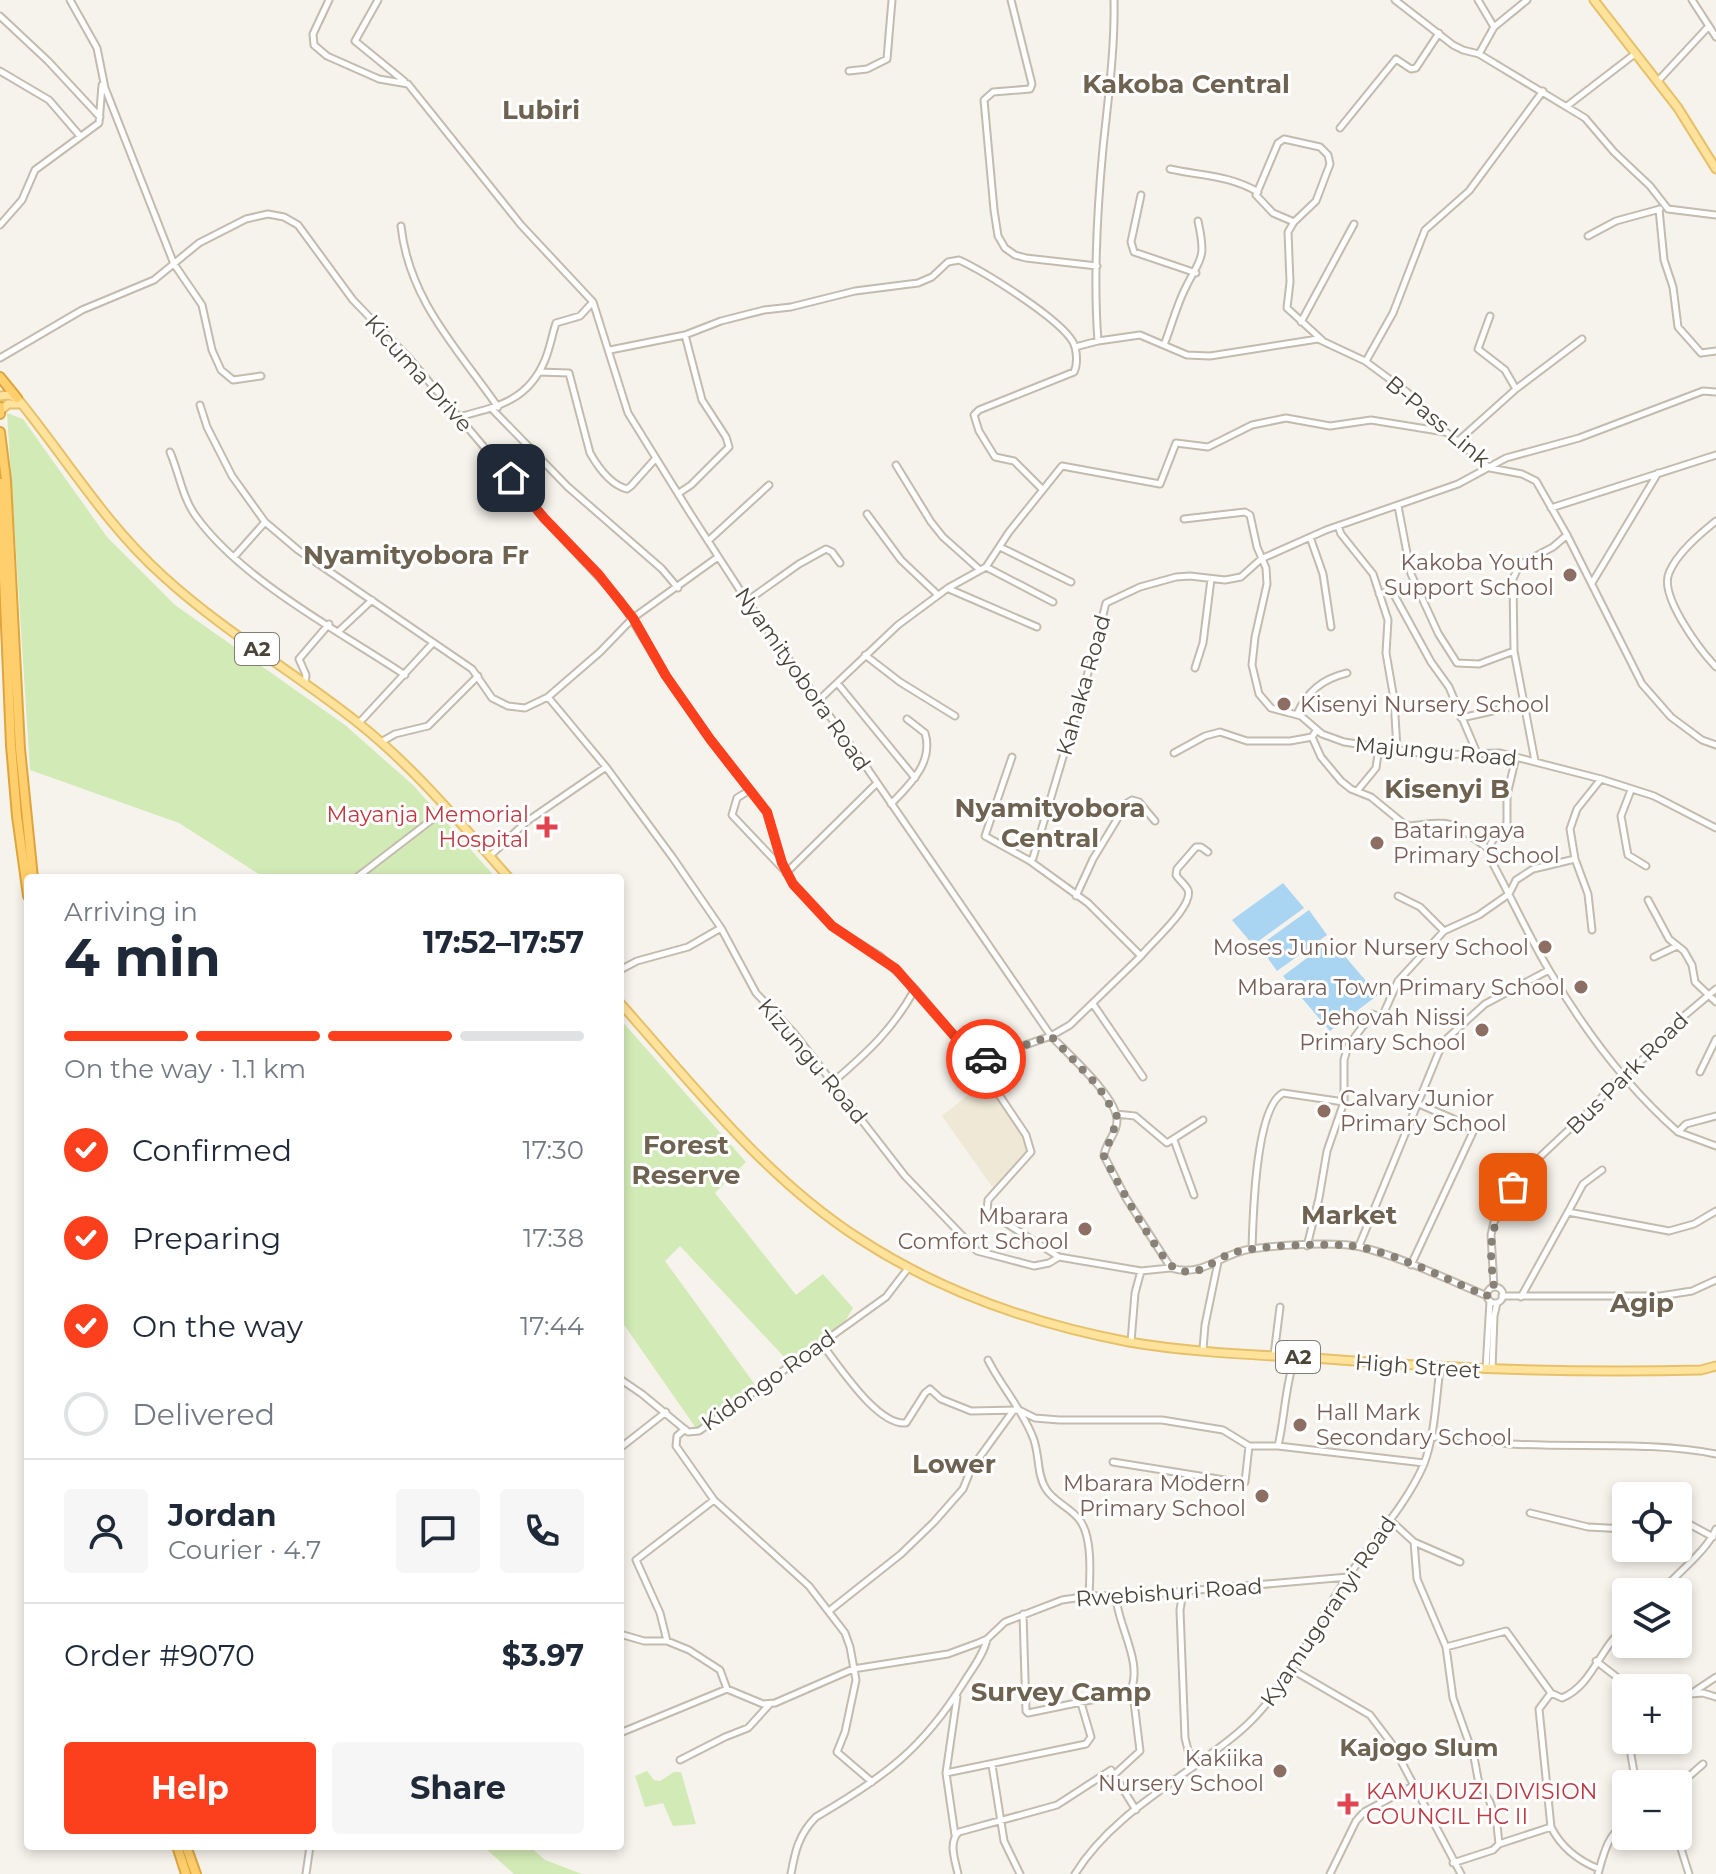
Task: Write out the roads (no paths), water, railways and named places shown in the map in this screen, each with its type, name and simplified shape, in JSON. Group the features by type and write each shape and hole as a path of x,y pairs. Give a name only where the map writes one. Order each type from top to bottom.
{"highway":[{"name":"A2","path":"0,377 19,401"},
{"path":"0,432 8,507 20,749 33,874"},
{"path":"0,483 14,773 25,874"},
{"path":"178,1850 186,1874"},
{"path":"187,1850 196,1874"}],"main road":[{"path":"1594,0 1695,134 1716,169"},
{"path":"0,396 8,395 19,401"},
{"path":"0,410 19,401"},
{"name":"A2","path":"19,401 82,487 160,574 196,605 381,742 447,808 506,874"},
{"name":"A2","path":"624,1007 785,1183 860,1240 909,1267"},
{"name":"High Street","path":"909,1267 1003,1309 1047,1323 1131,1342 1440,1368 1605,1372 1701,1370 1716,1366"},
{"name":"High Street","path":"1701,1370 1716,1374"}],"street":[{"path":"0,225 22,200 35,170 96,126 100,117 102,80 97,48 70,0"},
{"path":"329,0 313,34 314,45 327,56 379,79 408,84"},
{"path":"378,0 355,41 408,84 521,225 593,302 580,316 556,323 539,372 520,395 495,408 458,417"},
{"path":"849,71 867,69 887,59 892,0"},
{"path":"1011,0 1032,84 1030,89 993,92 984,100 998,236 1005,248 1015,255 1097,266"},
{"path":"1098,341 1097,266 1103,151 1115,43 1114,0"},
{"path":"1395,0 1463,50 1479,54 1567,106 1593,126 1614,152 1650,186 1661,208 1664,260 1673,287 1679,330 1701,353 1716,351"},
{"path":"1478,0 1494,27"},
{"path":"1479,54 1494,27 1527,0"},
{"path":"1696,1 1716,37"},
{"path":"0,16 48,61 100,117"},
{"path":"1657,82 1709,26"},
{"path":"1340,128 1396,59 1411,69 1416,68 1439,33"},
{"path":"1567,106 1636,53"},
{"path":"0,71 49,100 80,136"},
{"path":"102,80 174,264 202,305 212,350 221,370 233,380 261,376"},
{"path":"1365,361 1393,313 1425,230 1469,191 1543,91"},
{"path":"1294,222 1273,213 1258,198 1280,140 1320,147 1330,164 1316,201 1294,222 1287,238 1290,282 1286,304 1301,322 1354,224"},
{"path":"1170,169 1211,178 1229,178 1258,192"},
{"path":"1141,195 1131,248 1139,255 1196,273"},
{"path":"1588,236 1616,221 1661,208 1716,215"},
{"name":"Kicuma Drive","path":"0,358 82,310 154,280 199,243 246,219 268,214 284,217 298,225 353,300 408,357 633,618 661,669 767,812 786,873"},
{"path":"1164,345 1184,289 1196,273 1203,251 1198,221"},
{"path":"401,226 409,269 432,317 495,408 568,487 662,569 678,588"},
{"path":"610,350 685,335 721,321 764,310 791,307 855,291 918,283 954,260 976,269 1044,314 1063,329 1075,347 1077,367 1074,372 979,410 974,415 979,431 995,457 1014,461 1043,489"},
{"name":"Nyamityobora Road","path":"593,302 628,413 718,557 1051,1036 1098,1086 1116,1114"},
{"path":"1490,316 1478,345 1479,351 1505,370 1516,389"},
{"name":"B-Pass Link","path":"1301,322 1322,340 1365,361 1407,392 1446,432 1490,468 1530,478 1540,485 1615,634 1648,692 1671,717 1702,740 1716,745"},
{"path":"679,493 729,447 702,400 685,335"},
{"path":"1075,347 1140,335 1187,355 1210,356 1322,340"},
{"path":"1458,441 1516,389 1582,339"},
{"path":"539,372 569,373 590,453 620,488 631,486 656,458"},
{"name":"Kahaka Road","path":"1030,861 1050,804 1106,603 1166,579 1241,577 1261,559 1338,526 1458,484 1506,458 1579,438 1703,391 1716,392"},
{"path":"200,405 207,427 232,476 265,522 298,550 472,669 492,698 508,706 525,708 548,697 633,618 718,557"},
{"path":"819,700 891,630 948,588 983,568 1060,468 1066,466 1160,484 1176,443 1208,447 1252,425 1276,419 1330,426 1371,420 1446,432"},
{"path":"170,452 195,515 234,557 294,602 405,675"},
{"path":"1551,508 1716,455"},
{"path":"896,465 937,530 983,568 1053,602"},
{"path":"1592,583 1658,472"},
{"path":"708,541 769,485"},
{"path":"1398,506 1411,574 1438,633 1457,663 1479,664 1514,651"},
{"path":"1184,519 1249,512 1261,559"},
{"path":"867,514 901,560 938,595"},
{"path":"1716,521 1677,560 1668,574 1667,585 1674,606 1716,667"},
{"path":"234,557 265,522"},
{"path":"1338,526 1373,574 1388,620 1386,653 1394,699 1397,749"},
{"path":"1535,761 1514,651 1513,579 1515,570 1527,560 1553,547 1567,535"},
{"path":"1310,537 1323,574 1331,627"},
{"path":"1000,547 1071,582"},
{"path":"747,601 826,549 840,563"},
{"name":"Majungu Road","path":"1261,559 1266,568 1267,584 1252,653 1255,678 1265,704 1277,711 1297,714 1317,731 1344,742 1433,755 1500,753 1601,779 1672,804 1716,828"},
{"path":"1195,668 1203,643 1211,579"},
{"path":"948,588 1037,627"},
{"path":"1379,594 1392,591 1431,662 1449,687 1477,753"},
{"path":"339,631 372,600"},
{"path":"305,684 306,675 299,659 329,624"},
{"path":"359,723 433,643"},
{"path":"865,655 900,682 955,716"},
{"path":"1297,714 1313,689 1347,673"},
{"path":"381,742 395,734 428,726 478,676"},
{"path":"0,682 10,683"},
{"path":"838,684 915,778"},
{"name":"Kizungu Road","path":"548,697 606,767 721,928 756,993 794,1033 905,1176 977,1251 1034,1266 1059,1257 1141,1271 1171,1268 1193,1272 1234,1253 1252,1249 1359,1246"},
{"path":"1461,718 1524,704"},
{"path":"891,804 915,778 925,758 927,738 907,719"},
{"path":"1174,753 1205,736 1220,732 1247,741 1290,741 1312,737 1317,731"},
{"path":"1312,737 1317,752 1341,781 1371,797 1404,824 1447,822 1461,828 1488,849 1549,970 1621,1076 1678,1132 1716,1146"},
{"path":"1357,791 1376,768 1379,747"},
{"path":"1012,757 985,836 1030,861 1076,896 1104,918 1141,956"},
{"path":"1488,849 1507,823 1507,795 1516,757"},
{"path":"490,856 526,822 606,767"},
{"path":"1592,930 1588,894 1575,859 1570,829 1572,819 1601,779"},
{"path":"786,873 877,783"},
{"path":"750,790 737,798 732,815 832,926 880,956 915,989 977,1062 1026,1135 1031,1152 988,1200 987,1211 1059,1257"},
{"path":"1631,790 1621,816 1627,850 1628,855 1646,866"},
{"path":"1076,896 1093,859 1127,803 1132,800 1139,802 1155,821"},
{"path":"361,874 447,808"},
{"path":"977,1062 1051,1036 1070,1025 1170,925 1187,899 1187,889 1176,875 1177,869 1196,847 1208,852"},
{"path":"1307,1246 1327,1151 1344,1102 1344,1060 1348,1046 1372,1014 1382,1017 1398,981 1444,931 1479,915 1509,894 1516,880 1533,869 1575,859"},
{"path":"1398,896 1420,907 1444,931"},
{"path":"1648,900 1669,939 1684,951 1692,965 1695,982 1716,1002"},
{"path":"624,968 637,961 688,947 721,928"},
{"path":"1654,957 1677,946"},
{"path":"1549,970 1498,995 1448,1035 1437,1053 1419,1104 1359,1246 1491,1300 1502,1296 1660,1296 1692,1291 1716,1280"},
{"path":"833,1082 890,1029 915,989"},
{"name":"Bus Park Road","path":"1494,1287 1491,1235 1494,1222 1513,1187 1526,1170 1621,1076 1653,1050 1673,1027 1716,989"},
{"path":"1093,1004 1143,1077"},
{"path":"1700,1072 1716,1039"},
{"path":"1252,1249 1257,1161 1274,1102 1283,1093 1344,1102"},
{"path":"1411,1265 1473,1132 1465,1124 1419,1104"},
{"path":"1171,1268 1126,1198 1104,1156 1117,1124 1116,1114 1135,1116 1167,1143 1203,1120"},
{"path":"1678,1132 1686,1124 1716,1116"},
{"path":"1174,1140 1194,1195"},
{"path":"1521,1297 1583,1184 1602,1170"},
{"path":"1568,1212 1669,1231 1694,1224 1716,1211"},
{"path":"1203,1349 1218,1261"},
{"name":"Kidongo Road","path":"624,1382 685,1429 699,1431 886,1297 909,1267"},
{"path":"1131,1342 1135,1293 1141,1271"},
{"path":"1489,1370 1491,1300 1488,1290 1494,1287 1500,1290 1502,1296"},
{"path":"1274,1355 1280,1307"},
{"path":"821,1343 876,1410 901,1424 906,1423 930,1389 941,1399 971,1411 1016,1410 1035,1418 1162,1420 1215,1428 1249,1446 1278,1446 1424,1463"},
{"path":"1278,1446 1287,1383 1295,1357"},
{"path":"988,1360 1036,1444 1043,1485 1080,1519 1085,1530 1090,1567 1089,1596"},
{"name":"Kyamugoranyi Road","path":"1075,1874 1093,1848 1136,1810 1262,1712 1348,1577 1390,1520 1424,1463 1440,1368"},
{"path":"829,1611 901,1554 934,1522 963,1489 971,1469 1016,1410"},
{"path":"624,1445 666,1412"},
{"path":"685,1429 677,1436 676,1446 714,1500 792,1569 845,1633 856,1680 845,1732 837,1752 872,1782"},
{"path":"1430,1438 1442,1435 1505,1443 1716,1454"},
{"path":"1113,1462 1243,1483 1249,1446"},
{"path":"667,1641 660,1613 636,1560 714,1500"},
{"path":"1530,1513 1588,1527 1612,1528"},
{"path":"1390,1520 1414,1542 1460,1562"},
{"path":"1692,1526 1713,1537"},
{"path":"1672,1578 1710,1546 1716,1529"},
{"path":"1414,1542 1417,1579 1446,1647 1453,1698 1474,1757 1479,1784 1490,1802 1499,1844"},
{"name":"Rwebishuri Road","path":"769,1704 853,1669 948,1654 987,1639 1005,1622 1062,1600 1348,1577"},
{"path":"1183,1592 1180,1610 1185,1738 1188,1756 1191,1762 1197,1764"},
{"path":"1115,1774 1140,1751 1130,1692 1133,1659 1120,1622 1116,1597"},
{"path":"1023,1614 1026,1711 1031,1713 1130,1692"},
{"path":"1446,1647 1506,1631 1551,1693 1562,1698 1584,1685 1612,1639"},
{"path":"624,1635 644,1641 667,1641 689,1650 718,1668 727,1689"},
{"path":"791,1874 799,1837 808,1825 901,1761 924,1740 958,1692 985,1648 987,1639"},
{"path":"1596,1661 1613,1674"},
{"path":"1291,1669 1370,1715 1392,1744 1461,1874"},
{"path":"1692,1692 1716,1677"},
{"path":"624,1731 727,1689 750,1700 769,1704 748,1728 680,1760"},
{"path":"958,1692 946,1773 958,1874"},
{"path":"1551,1693 1539,1709 1551,1827 1559,1842 1599,1871 1612,1835"},
{"path":"1692,1693 1716,1697"},
{"path":"946,1773 1086,1744 1091,1737 1081,1703"},
{"path":"1692,1774 1703,1764"},
{"path":"992,1765 999,1819 1010,1858 1020,1874"},
{"path":"955,1835 999,1819 1057,1805 1111,1770 1136,1810"},
{"path":"1330,1874 1356,1821 1364,1812 1413,1786"},
{"path":"1453,1863 1551,1827"},
{"path":"306,1874 309,1850"},
{"path":"1681,1850 1689,1874"}],"water":[{"path":"1283,883 1304,908 1253,945 1232,920"},
{"path":"1309,910 1327,935 1277,971 1259,946"},
{"path":"1331,940 1378,995 1330,1031 1283,976"}],"place":[{"name":"Kakoba Youth Support School","path":"1570,575"},
{"name":"Kisenyi Nursery School","path":"1284,704"},
{"name":"Mayanja Memorial Hospital","path":"547,827"},
{"name":"Bataringaya Primary School","path":"1377,843"},
{"name":"Moses Junior Nursery School","path":"1545,947"},
{"name":"Mbarara Town Primary School","path":"1581,987"},
{"name":"Jehovah Nissi Primary School","path":"1482,1030"},
{"name":"Calvary Junior Primary School","path":"1324,1111"},
{"name":"Mbarara Comfort School","path":"1085,1229"},
{"name":"Hall Mark Secondary School","path":"1300,1425"},
{"name":"Mbarara Modern Primary School","path":"1262,1496"},
{"name":"Kakiika Nursery School","path":"1280,1771"},
{"name":"KAMUKUZI DIVISION COUNCIL HC II","path":"1348,1804"}],"district":[{"name":"Kakoba Central","path":"1186,84"},
{"name":"Lubiri","path":"541,110"},
{"name":"Nyamityobora Fr","path":"416,555"},
{"name":"Kisenyi B","path":"1447,789"},
{"name":"Nyamityobora Central","path":"1050,823"},
{"name":"Forest Reserve","path":"686,1160"},
{"name":"Market","path":"1349,1215"},
{"name":"Agip","path":"1642,1303"},
{"name":"Lower","path":"954,1464"},
{"name":"Survey Camp","path":"1061,1692"},
{"name":"Kajogo Slum","path":"1419,1748"}]}
